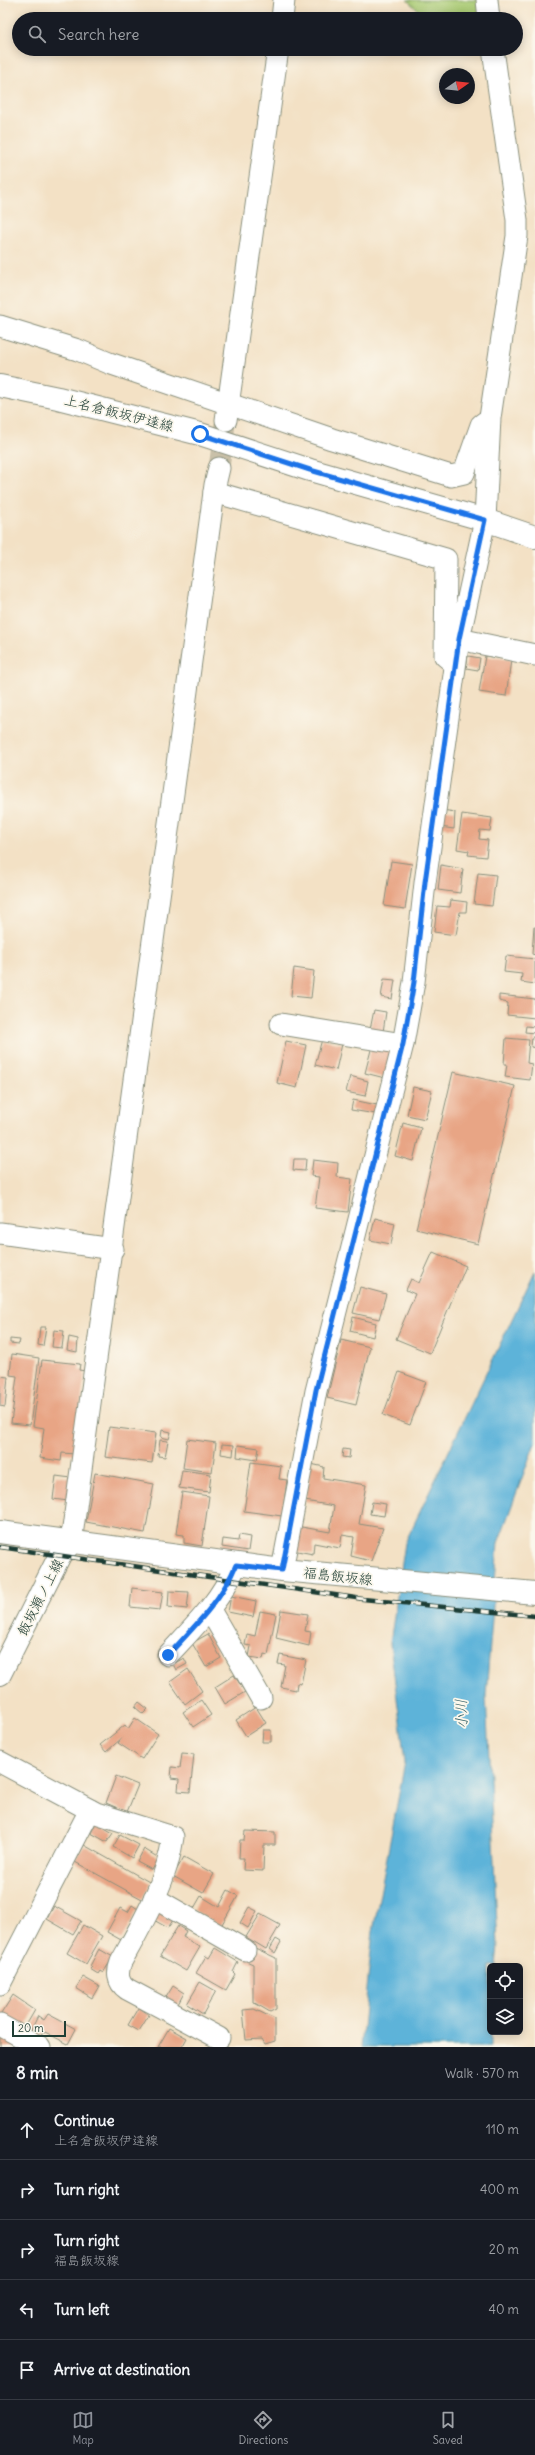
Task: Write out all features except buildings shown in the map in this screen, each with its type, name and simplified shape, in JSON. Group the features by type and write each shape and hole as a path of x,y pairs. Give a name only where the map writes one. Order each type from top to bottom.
{"main road":[{"name":"上名倉飯坂伊達線","path":"0,386 58,398 200,434 310,470 485,520 535,537"},
{"name":"福島飯坂線","path":"0,1532 236,1565 347,1578 535,1593"},
{"name":"飯坂瀬ノ上線","path":"0,1674 60,1555 71,1543"}],"street":[{"path":"283,12 284,0"},
{"path":"487,0 488,12"},
{"path":"227,412 277,56"},
{"path":"282,1570 316,1390 403,1044 414,982 425,882 459,639 485,520 490,418 517,236 517,220 494,56"},
{"path":"0,326 78,350 227,412 451,476 464,473 480,425 490,418"},
{"path":"71,1543 113,1249 214,492 219,468"},
{"path":"214,492 446,560 445,656 456,665"},
{"path":"459,639 535,655"},
{"path":"281,1024 403,1044"},
{"path":"0,1233 113,1249"},
{"path":"168,1655 210,1610 230,1581 236,1565"},
{"path":"210,1610 261,1698"},
{"path":"0,1762 90,1810 173,1837 170,1860 154,1898 121,1962 118,1970 119,1979 127,1989 219,2038"},
{"path":"0,1984 90,1810"},
{"path":"154,1898 245,1950"},
{"path":"0,2025 40,2047"}],"green space":[{"path":"407,0 497,0 498,12 420,12"}],"water":[{"name":"小川","path":"535,1271 535,1443 498,1543 486,1695 498,1946 496,1963 487,1963 487,2035 490,2035 490,2047 361,2047 373,1931 405,1762 390,1643 405,1543"}],"tunnel":[{"path":"219,468 225,424"}],"railway":[{"path":"0,1547 363,1599 535,1616"}],"route":[{"path":"168,1655 210,1610 230,1581 236,1565 282,1570 316,1390 403,1044 414,982 425,882 459,639 485,520 310,470 200,434"}]}
